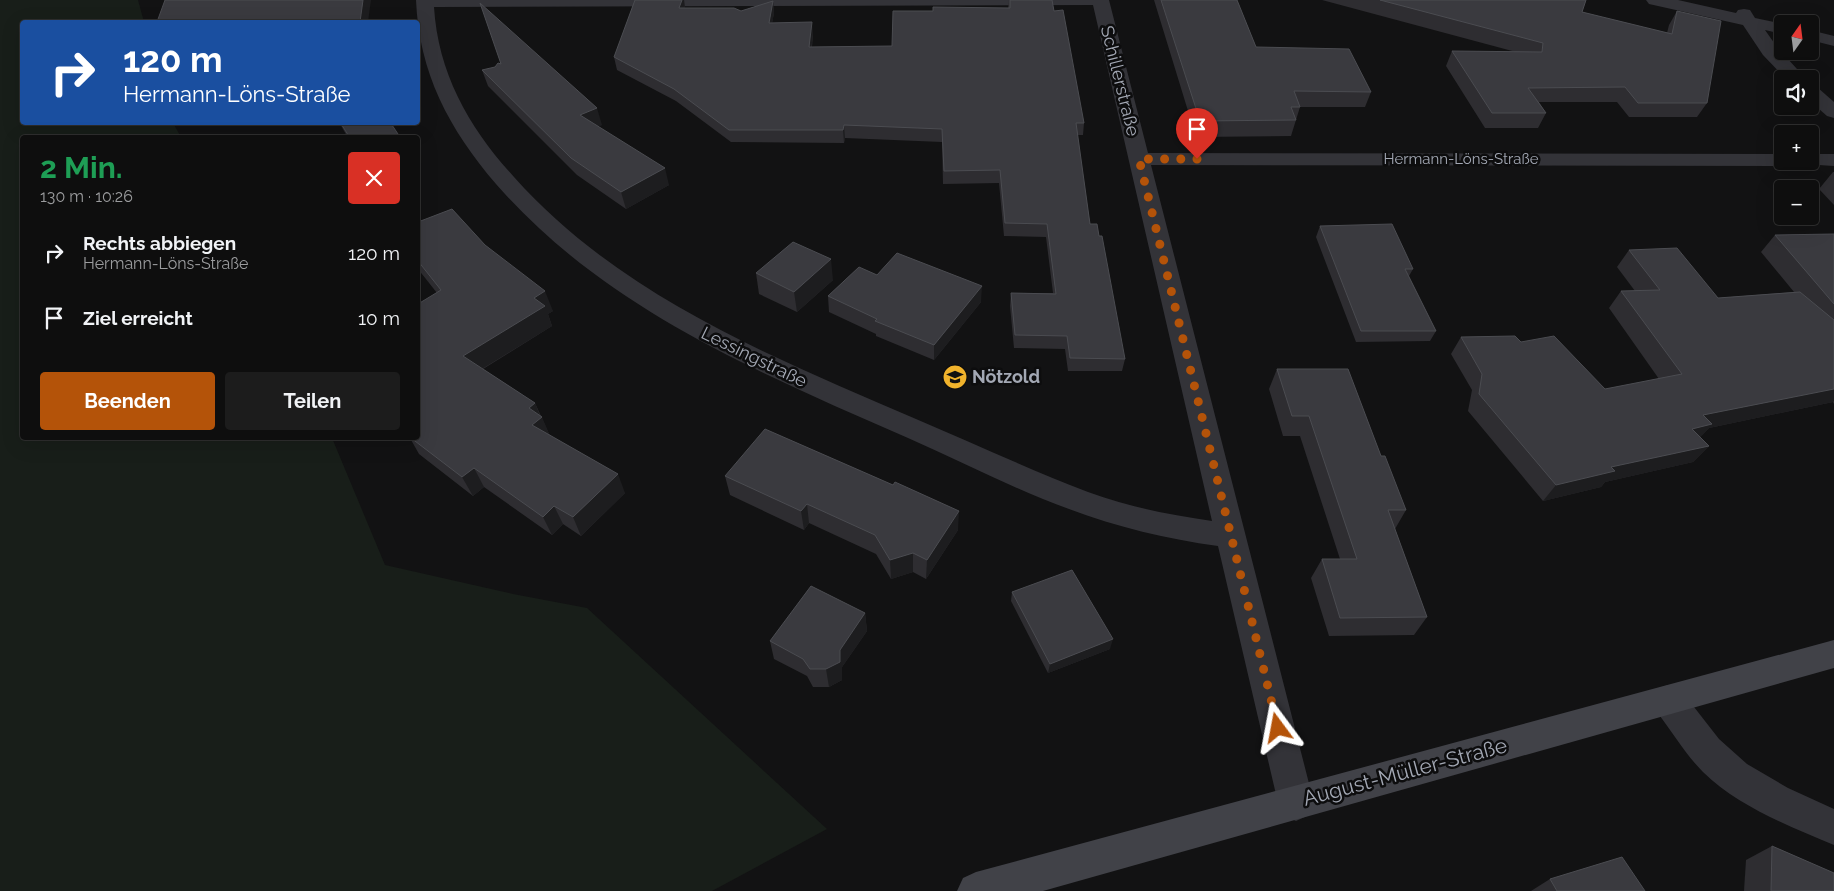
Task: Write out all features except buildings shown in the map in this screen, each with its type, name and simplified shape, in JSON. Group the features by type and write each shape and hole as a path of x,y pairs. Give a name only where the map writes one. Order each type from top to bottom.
{"main road":[{"name":"August-Müller-Straße","path":"976,891 1834,654"}],"street":[{"path":"425,1 1100,0"},
{"name":"Schillerstraße","path":"1100,0 1296,803"},
{"path":"1655,0 1774,27"},
{"path":"1734,0 1770,51 1788,70"},
{"name":"Lessingstraße","path":"425,1 426,31 432,58 454,111 474,144 504,183 536,216 575,250 622,284 677,318 743,353 819,389 1077,500 1114,513 1152,523 1190,531 1231,535"},
{"path":"1819,37 1834,41"},
{"path":"1819,99 1834,112"},
{"name":"Hermann-Löns-Straße","path":"1139,159 1774,160"},
{"path":"1819,160 1834,160"},
{"path":"1668,700 1720,764 1738,778 1777,800 1834,827"}],"shaded area":[{"path":"0,0 138,0 143,20 20,20 20,125 174,125 180,135 20,135 20,440 333,440 385,565 513,594 587,608 827,829 712,891 0,891"}],"place":[{"name":"Nötzold","path":"955,377"}],"route":[{"path":"1197,159 1139,159 1278,728"}]}
